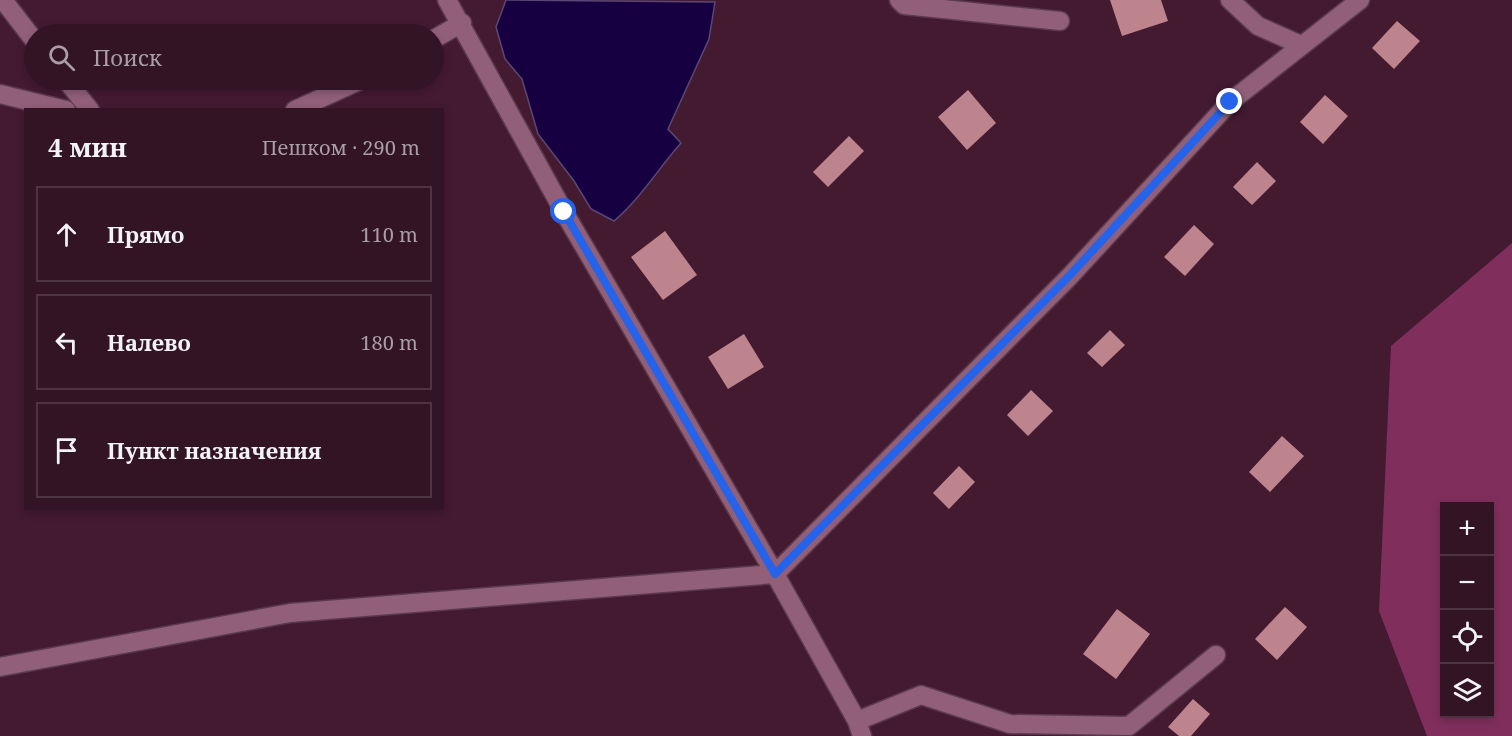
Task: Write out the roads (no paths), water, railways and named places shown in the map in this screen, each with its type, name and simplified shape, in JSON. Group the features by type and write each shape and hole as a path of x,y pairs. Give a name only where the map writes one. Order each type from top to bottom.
{"street":[{"path":"3,0 24,27"},
{"path":"447,0 462,23 564,212 775,574 859,729 921,695 1010,724 1129,726 1216,655"},
{"path":"899,0 904,5 1060,21"},
{"path":"1230,0 1258,26 1301,45"},
{"path":"0,667 290,613 775,574 1071,274 1230,102 1360,0"},
{"path":"444,33 462,23"},
{"path":"74,90 88,108"},
{"path":"299,108 339,90"},
{"path":"0,94 58,108"}]}
